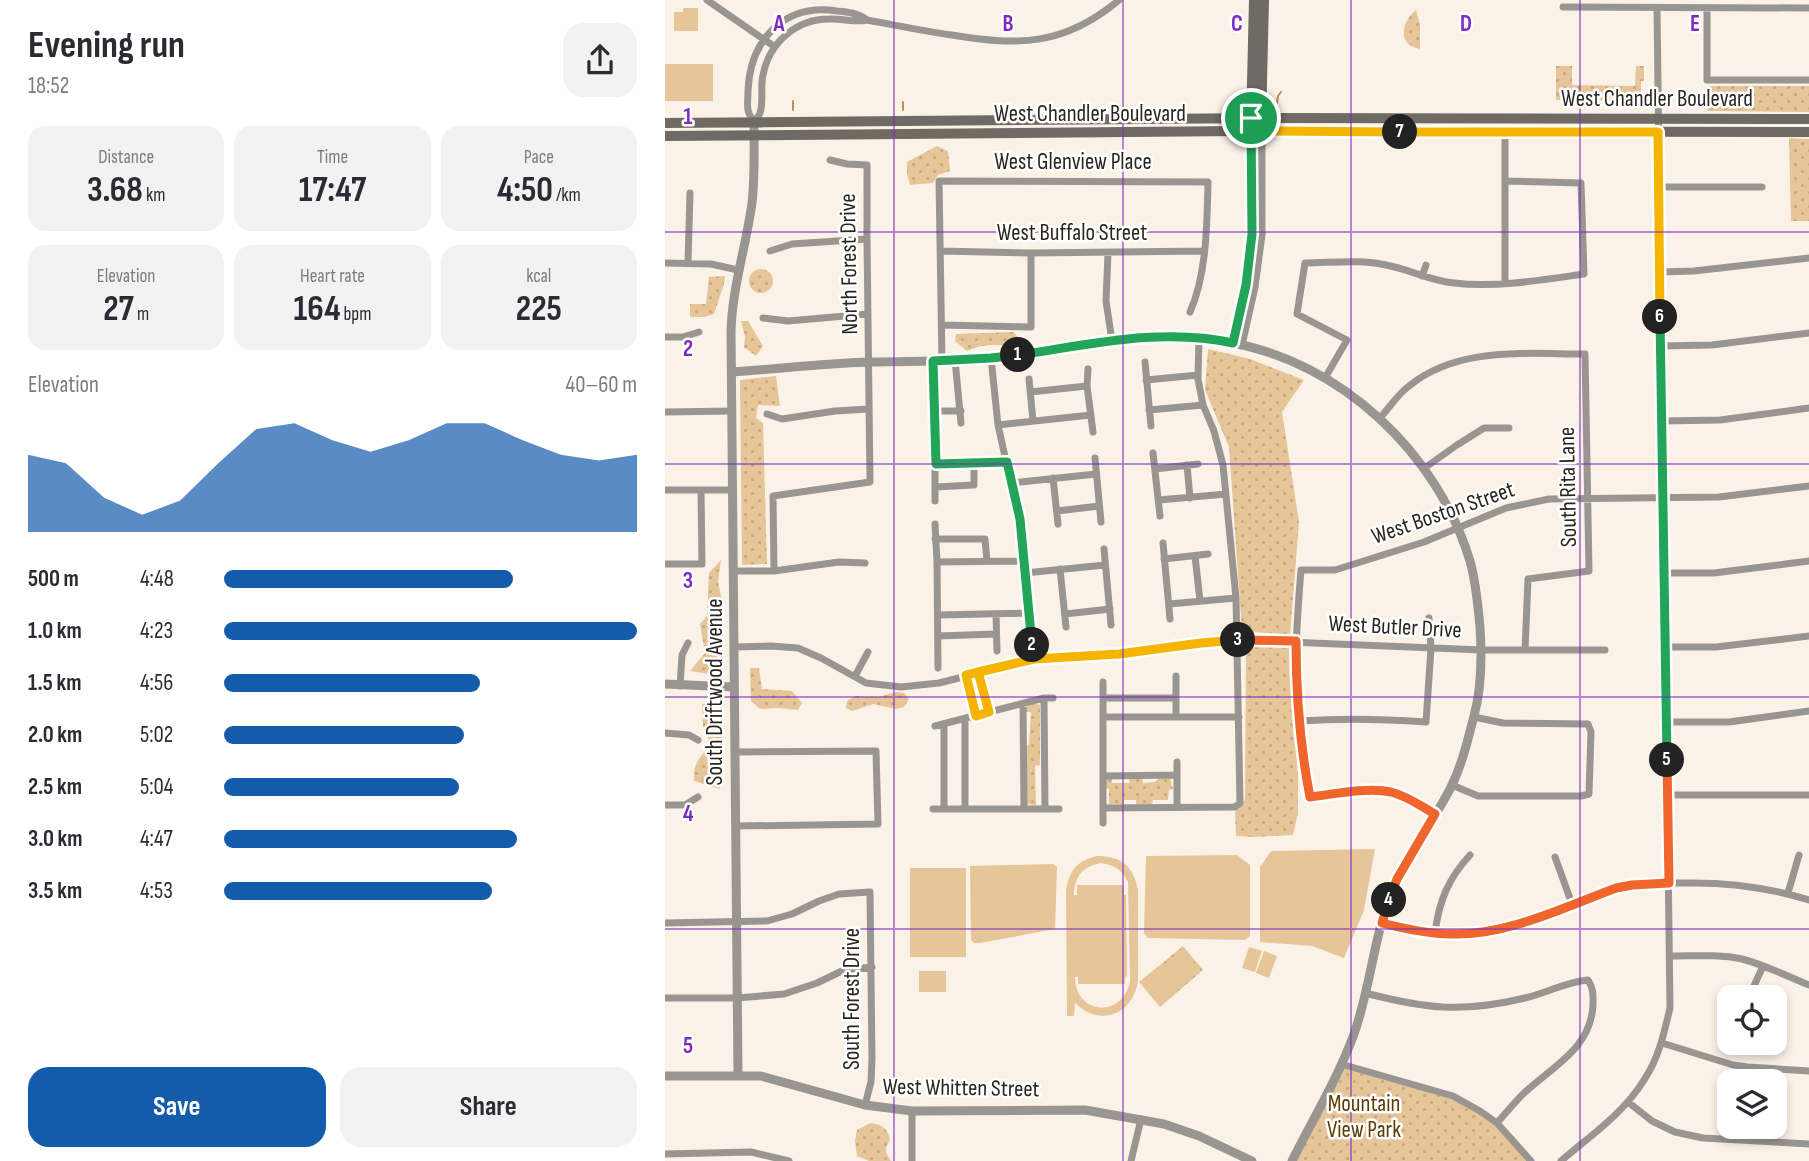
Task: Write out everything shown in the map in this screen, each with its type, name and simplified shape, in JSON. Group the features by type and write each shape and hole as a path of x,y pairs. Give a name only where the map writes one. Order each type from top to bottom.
{"main road":[{"path":"1254,0 1256,131"},
{"path":"1256,118 1264,0"},
{"name":"West Chandler Boulevard","path":"665,123 1256,118 1809,119"},
{"path":"1429,132 1430,118"},
{"name":"West Chandler Boulevard","path":"665,136 1256,131 1809,132"}],"street":[{"path":"708,0 775,47"},
{"path":"867,20 860,14 823,9 801,12 776,26 764,39 754,58 749,76 748,113 754,122 761,112 763,72 775,47 790,31 806,23 824,19 859,22 867,20 986,40 1028,41 1058,35 1079,27 1119,0"},
{"path":"1568,5 1809,8"},
{"path":"1562,1161 1628,1102 1644,1080 1661,1043 1670,1008 1657,8"},
{"path":"1707,8 1707,80 1809,80"},
{"name":"South Driftwood Avenue","path":"738,1075 731,309 752,203 754,122"},
{"path":"1237,344 1257,215 1256,131"},
{"path":"1505,132 1505,283"},
{"name":"North Forest Drive","path":"830,160 867,165 869,362"},
{"name":"West Glenview Place","path":"941,251 939,181 1207,182 1204,251"},
{"path":"1325,378 1347,340 1297,314 1305,263 1371,262 1457,284 1505,283 1584,274 1581,183 1506,181"},
{"path":"1658,187 1762,187"},
{"path":"688,262 690,193"},
{"path":"770,251 792,244 867,239"},
{"path":"935,501 935,411 942,325 941,251"},
{"name":"West Buffalo Street","path":"941,251 1204,251"},
{"path":"1190,312 1198,288 1204,251"},
{"path":"942,325 1031,327 1031,253"},
{"path":"1108,253 1106,301 1112,341"},
{"path":"1659,272 1695,271 1809,258"},
{"path":"665,262 711,264 738,270"},
{"path":"1422,276 1426,265"},
{"path":"763,318 788,321 868,314"},
{"path":"665,337 683,337 699,332"},
{"path":"1660,346 1712,345 1809,333"},
{"path":"732,372 869,362 991,358 1157,336 1199,338 1237,344 1280,356 1325,378 1380,418 1403,442 1423,469 1442,497 1471,562 1478,600 1482,650 1474,717 1452,785 1397,879 1387,903 1354,1032 1342,1064 1292,1161"},
{"path":"1103,808 1235,807 1240,801 1236,598 1221,452 1203,405 1198,375 1199,338"},
{"name":"South Rita Lane","path":"1380,418 1408,386 1436,368 1468,358 1507,354 1585,354 1589,571 1528,579 1525,650"},
{"path":"991,358 998,425 1020,519 1034,659"},
{"path":"955,360 961,423"},
{"path":"773,571 773,496 870,482 869,362"},
{"path":"1145,362 1150,426"},
{"path":"1088,369 1087,386 1093,432"},
{"path":"1146,380 1198,375"},
{"path":"1029,379 1033,421"},
{"path":"1030,391 1087,386"},
{"path":"1149,410 1203,405"},
{"path":"1662,421 1720,419 1809,408"},
{"path":"767,414 782,419 869,409"},
{"path":"665,412 732,411"},
{"path":"935,411 961,411"},
{"path":"998,425 1091,415"},
{"path":"1423,469 1484,428 1509,428"},
{"path":"1153,453 1160,516"},
{"path":"1095,458 1101,522"},
{"path":"936,464 1007,462"},
{"path":"935,487 974,485 974,463"},
{"path":"1155,468 1198,464"},
{"path":"1187,465 1191,498"},
{"path":"1012,483 1096,474"},
{"path":"1053,478 1058,524"},
{"name":"West Boston Street","path":"1296,641 1301,570 1335,569 1424,542 1506,508 1549,499 1719,497 1809,486"},
{"path":"665,490 733,490"},
{"path":"665,564 702,564 701,491"},
{"path":"1159,500 1226,495"},
{"path":"1057,511 1099,506"},
{"path":"935,524 938,668"},
{"path":"935,539 985,539 987,561"},
{"path":"1163,543 1170,619"},
{"path":"1104,549 1111,625"},
{"path":"1164,559 1208,554"},
{"path":"1195,556 1200,601"},
{"path":"937,562 1024,561"},
{"path":"1664,573 1714,573 1809,561"},
{"path":"733,571 773,571 839,562 865,563"},
{"path":"1025,573 1105,565"},
{"path":"1060,569 1066,627"},
{"path":"1169,604 1236,598"},
{"path":"1065,614 1110,609"},
{"path":"938,615 1029,613"},
{"path":"996,614 997,651"},
{"path":"1300,721 1367,718 1426,722 1431,648 1429,618"},
{"path":"939,636 996,635"},
{"path":"1665,647 1717,648 1809,636"},
{"name":"West Butler Drive","path":"734,647 798,648 866,682 901,688 939,683 1034,659 1119,654 1238,640 1482,650 1605,650"},
{"path":"1296,641 1296,680 1310,797 1375,790 1391,792 1435,814"},
{"path":"680,686 683,655 688,643"},
{"path":"855,676 869,652"},
{"path":"978,672 983,714"},
{"path":"966,675 983,714"},
{"path":"1176,676 1176,717"},
{"path":"1103,682 1103,824"},
{"path":"665,684 734,687"},
{"path":"1044,698 1045,808"},
{"path":"935,726 1053,698"},
{"path":"1103,698 1176,698"},
{"path":"1023,704 1024,808"},
{"path":"1667,722 1728,722 1809,711"},
{"path":"1103,717 1239,717"},
{"path":"1452,785 1478,796 1589,794 1591,732 1588,724 1503,723 1474,717"},
{"path":"965,719 965,809"},
{"path":"944,724 944,809"},
{"path":"665,733 698,740"},
{"path":"735,752 876,751 878,824 736,826"},
{"path":"1177,762 1177,807"},
{"path":"1103,776 1177,775"},
{"path":"1668,795 1809,795"},
{"path":"665,805 685,805 698,797"},
{"path":"933,809 1059,808"},
{"path":"1435,933 1437,912 1448,882 1470,855"},
{"path":"1788,893 1798,855"},
{"path":"1555,857 1572,904"},
{"path":"1382,923 1422,933 1464,934 1502,928 1616,888 1669,883 1760,887 1809,900"},
{"name":"South Forest Drive","path":"736,922 767,921 792,914 839,894 870,892 872,1059 871,1082 865,1105"},
{"path":"665,923 736,922"},
{"path":"1670,956 1716,955 1742,959 1809,985"},
{"path":"1754,985 1763,966"},
{"path":"665,998 737,998 784,994 844,970 872,967"},
{"path":"1365,993 1415,1005 1468,1008 1530,997 1588,980 1593,988 1592,1015 1588,1031 1574,1052 1524,1094 1497,1123"},
{"path":"1661,1043 1733,1065 1809,1071"},
{"path":"1342,1064 1453,1096 1497,1123 1531,1161"},
{"name":"West Whitten Street","path":"665,1076 761,1076 865,1105 912,1111 1085,1110 1164,1124 1199,1136 1252,1161"},
{"path":"1628,1102 1652,1121 1675,1132 1703,1138 1809,1144"},
{"path":"912,1111 912,1161"},
{"path":"1131,1161 1141,1119"},
{"path":"665,1154 751,1152 789,1161"}],"green space":[{"path":"683,8 698,8 698,31 674,31 674,12 683,12"},
{"path":"1416,10 1420,24 1420,49 1408,43 1404,32 1407,21"},
{"path":"665,64 713,64 713,101 665,101"},
{"path":"1556,66 1572,66 1572,85 1635,86 1636,66 1644,66 1641,95 1622,95 1622,101 1556,100"},
{"path":"1709,86 1809,86 1809,112 1707,111"},
{"path":"1789,138 1809,139 1809,221 1791,221"},
{"path":"937,146 948,151 950,171 938,175 933,183 910,185 907,162"},
{"path":"761,269 772,276 773,281 766,292 761,293 750,286 749,281 756,270"},
{"path":"725,276 714,314 690,317 690,304 706,304 709,277"},
{"path":"741,321 748,321 763,346 756,356 744,347 745,337"},
{"path":"1013,332 1018,337 1015,347 991,345 967,351 955,341 956,334"},
{"path":"1208,349 1250,359 1304,380 1282,412 1299,522 1290,635 1242,631 1229,447 1205,390"},
{"path":"776,376 780,406 758,405 756,418 763,423 767,564 742,565 740,380"},
{"path":"721,560 718,582 723,605 720,652 709,674 690,671 705,653 700,624 707,616 709,573"},
{"path":"1246,646 1289,648 1298,776 1298,813 1293,835 1236,836 1235,811 1245,800"},
{"path":"750,668 759,668 762,689 792,691 802,703 798,710 760,709 751,701"},
{"path":"896,692 904,693 909,699 904,707 896,709 873,704 852,711 846,708 847,701 855,696 878,697"},
{"path":"716,700 723,746 718,768 720,789 694,781 698,761 711,745 703,726 702,704"},
{"path":"1032,703 1040,705 1040,765 1035,766 1036,806 1025,803 1026,746 1029,745 1031,712 1025,712 1026,707"},
{"path":"1109,777 1112,783 1129,783 1130,778 1142,778 1143,783 1170,778 1173,789 1169,790 1168,800 1153,800 1152,805 1136,804 1136,800 1124,800 1124,804 1109,804 1109,789 1104,788 1104,782"},
{"path":"1375,849 1364,910 1344,958 1312,946 1260,942 1260,867 1271,851"},
{"path":"1237,855 1250,865 1250,936 1245,940 1148,938 1144,933 1146,856"},
{"path":"1105,856 1119,860 1129,868 1136,881 1138,980 1130,1001 1115,1014 1095,1015 1075,1003 1074,1016 1067,1016 1066,890 1075,868 1089,858","holes":["1101,863 1118,869 1128,882 1130,981 1126,993 1118,1002 1100,1008 1083,999 1077,990 1075,977 1078,977 1078,984 1125,984 1127,976 1124,885 1077,885 1077,895 1074,895 1076,883 1081,873"]},
{"path":"1053,864 1057,867 1055,929 980,943 971,940 970,866"},
{"path":"910,868 966,868 966,957 910,957"},
{"path":"1183,946 1203,970 1160,1007 1139,982"},
{"path":"1249,947 1262,951 1255,972 1242,968"},
{"path":"1183,949 1190,961 1201,970 1160,1005 1141,983 1161,966 1169,979 1175,982 1173,975 1162,966"},
{"path":"1264,951 1277,956 1269,978 1256,973"},
{"path":"919,971 946,971 946,992 919,992"},
{"name":"Mountain View Park","path":"1341,1064 1453,1096 1480,1111 1531,1161 1292,1161"},
{"path":"870,1123 881,1126 888,1132 890,1140 886,1150 891,1161 869,1161 857,1156 857,1130"}],"waterway":[{"path":"1276,110 1281,92"},
{"path":"793,101 793,110"},
{"path":"903,102 903,110"}],"route":[{"path":"1251,118 1252,234 1246,285 1233,343 1157,336 991,358 933,361 936,464 1007,462 1020,519 1034,659 978,672 989,712 976,716 966,675 978,672 1034,659 1119,654 1238,640 1296,641 1296,680 1310,797 1375,790 1391,792 1435,814 1397,879 1382,923 1422,933 1484,932 1546,914 1616,888 1669,883 1658,132 1261,131 1261,118 1251,118"}]}
